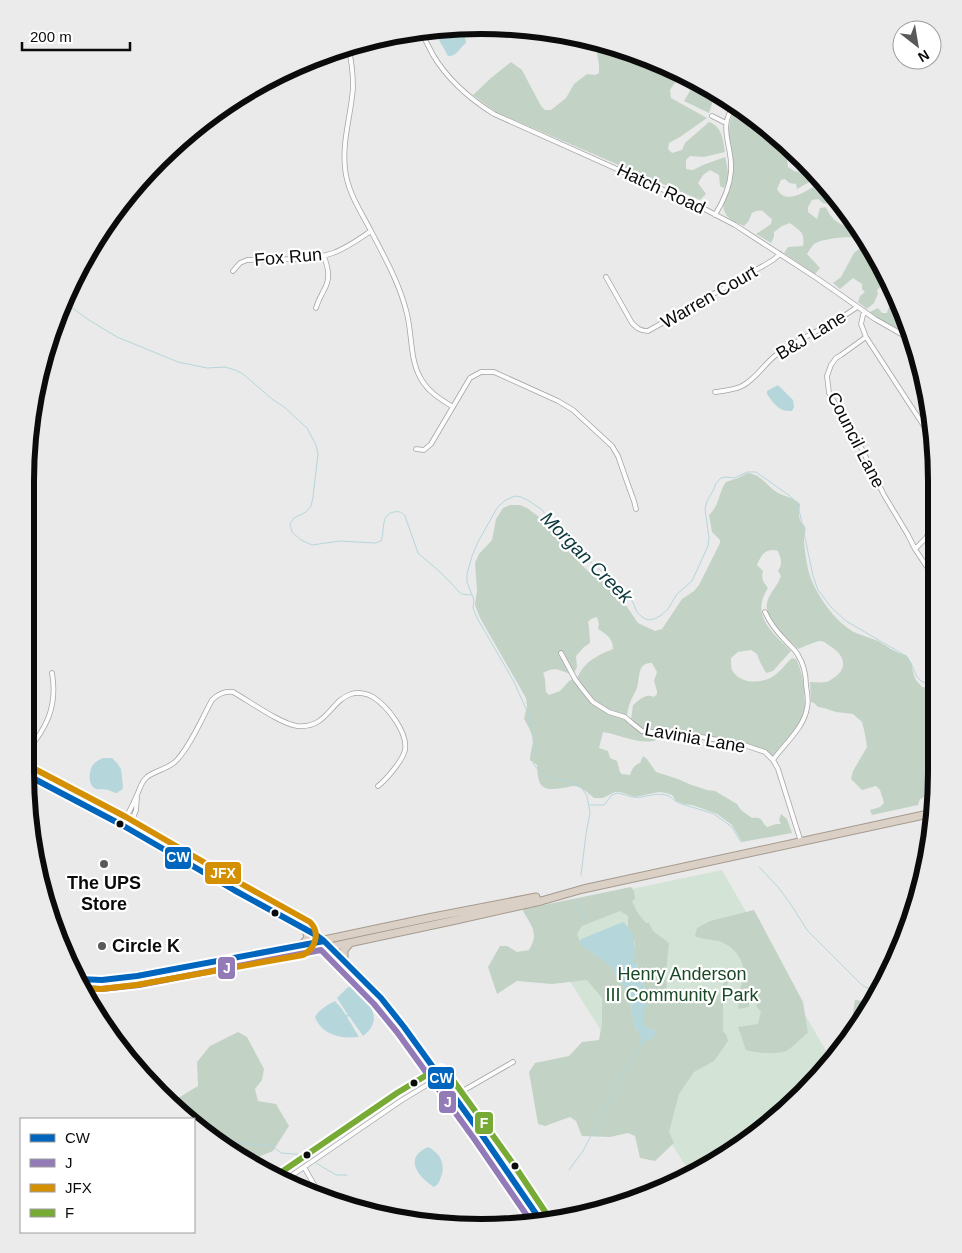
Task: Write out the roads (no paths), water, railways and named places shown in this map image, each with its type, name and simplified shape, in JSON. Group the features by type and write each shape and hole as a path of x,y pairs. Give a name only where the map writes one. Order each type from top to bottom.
{"highway":[{"path":"89,987 106,988 138,984 242,966 926,815"},
{"path":"85,979 104,980 130,977 234,960 564,891 583,889"},
{"path":"301,946 308,938 306,930"},
{"path":"344,962 344,950 350,943"}],"street":[{"name":"Hatch Road","path":"424,38 445,72 481,106 494,114 695,204 735,225 857,307 904,336"},
{"path":"349,54 353,89 344,151 345,171 350,191 390,266 403,300 410,327 413,359 417,372 429,390 453,407"},
{"path":"715,215 730,182 732,169 726,123 730,110"},
{"path":"712,116 726,123"},
{"name":"Fox Run","path":"233,271 237,265 247,260 324,256 341,249 371,231"},
{"name":"Warren Court","path":"606,276 632,322 637,328 648,331 746,276 780,254"},
{"path":"316,308 328,278 328,269 324,256"},
{"name":"B&J Lane","path":"715,392 743,386 776,354 857,307"},
{"path":"864,311 861,324 866,337 924,427"},
{"name":"Council Lane","path":"866,337 833,361 828,370 829,393 928,568"},
{"path":"416,449 424,450 431,444 470,378 485,372 499,374 563,403 612,446 618,456 636,509"},
{"path":"916,549 928,534"},
{"path":"765,612 769,622 798,655 806,681 808,696 804,718 773,760 778,769 801,842"},
{"name":"Lavinia Lane","path":"561,653 584,691 593,702 609,712 626,717 642,730 742,744 765,752 773,760"},
{"path":"34,743 41,734 50,716 54,692 52,673"},
{"path":"122,825 145,778 176,762 184,752 212,700 218,694 227,692 234,692 283,722 296,726 311,725 319,721 344,697 360,693 372,696 387,710 400,728 405,742 403,755 384,782 378,786"},
{"path":"34,779 122,825 324,940 384,1002 404,1027 537,1215"},
{"path":"129,829 136,810 137,796"},
{"path":"454,1096 514,1062"},
{"path":"291,1176 402,1100 440,1077"},
{"path":"304,1168 315,1187"}],"water":[{"path":"464,35 466,43 456,53 448,56 438,36"},
{"path":"778,385 793,400 794,407 792,411 780,409 767,394 767,391"},
{"path":"103,758 112,758 121,769 123,786 122,790 118,793 106,789 96,789 91,785 92,767"},
{"path":"623,922 632,936 634,962 646,992 646,1009 643,1010 643,1024 654,1030 655,1033 651,1040 647,1039 642,1045 640,1042 641,1037 635,1027 628,993 612,967 580,944 581,939"},
{"path":"351,986 368,1003 374,1016 373,1023 370,1030 363,1036 349,1016 347,1017 359,1037 333,1035 322,1028 315,1017 335,1001 348,1015 337,998"},
{"path":"428,1147 439,1156 443,1168 438,1184 434,1187 418,1173 415,1162 416,1156 420,1151"}],"waterway":[{"name":"Morgan Creek","path":"70,306 117,337 178,362 207,368 225,367 243,374 307,428 316,445 318,454 311,506 306,512 294,518 290,524 292,532 301,540 312,545 340,541 375,543 381,541 387,516 390,513 400,512 405,516 418,553 459,592 471,595"},
{"name":"Morgan Creek","path":"581,875 590,813 587,796 582,788 569,781 546,777 533,763 535,747 528,713 513,680 477,618 473,608 474,600 467,582 467,574 478,542 497,508 506,500 515,496 521,497 541,509 562,531 566,540 573,544 582,555 630,596 637,612 648,620 660,616 668,609 677,594 692,581 708,546 709,538 705,509 716,483 721,478 734,478 747,472 756,472 796,502 813,576 818,590 831,607 846,621 901,653 911,663 917,677 928,684"},
{"path":"590,805 604,805 612,795 617,793 636,797 657,794 666,795 679,803 714,814 732,827 741,842"},
{"path":"759,867 778,887 807,930 870,992"},
{"path":"579,902 579,907 585,919"},
{"path":"569,1170 583,1151 622,1076 641,1045"},
{"path":"231,1143 272,1146 281,1153 307,1155 312,1159"},
{"path":"316,1163 336,1175 347,1175"}],"place":[{"name":"The UPS Store","path":"104,864"},
{"name":"Circle K","path":"102,946"}],"park label":[{"name":"Henry Anderson III Community Park","path":"682,984"}]}
